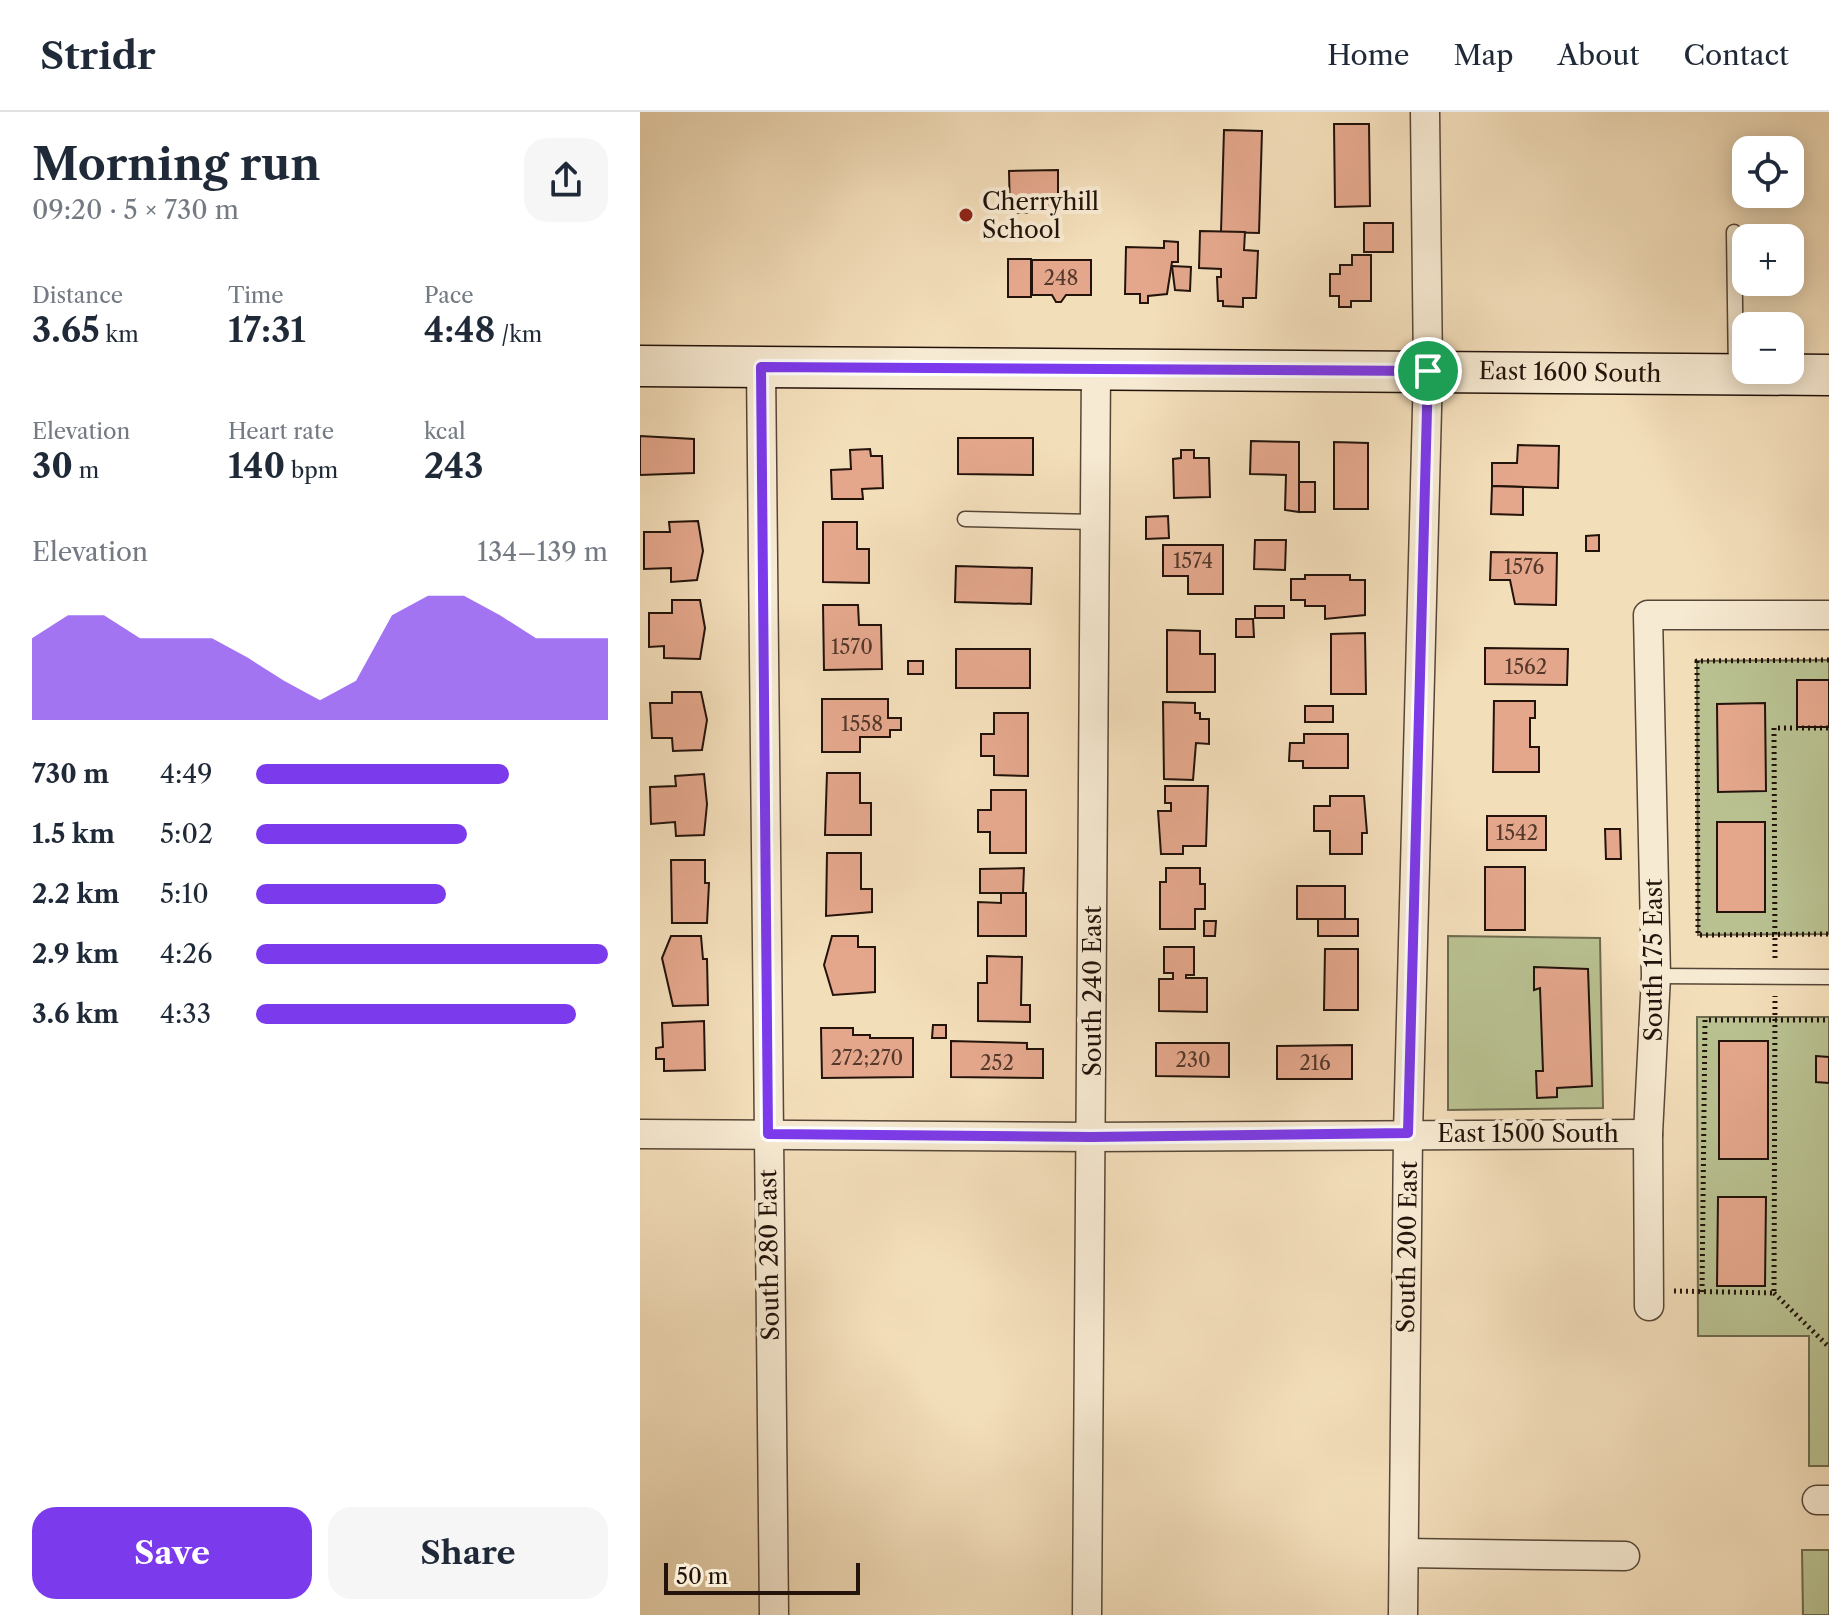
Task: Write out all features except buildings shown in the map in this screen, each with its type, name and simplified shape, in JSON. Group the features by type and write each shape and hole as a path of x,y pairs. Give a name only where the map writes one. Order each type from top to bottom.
{"street":[{"name":"South 200 East","path":"1403,1615 1408,1133 1428,371 1425,112"},
{"name":"East 1600 South","path":"640,366 1732,374"},
{"name":"South 280 East","path":"761,367 774,1615"},
{"name":"South 240 East","path":"1087,1615 1096,368"},
{"name":"East 1600 South","path":"1804,375 1829,375"},
{"name":"South 175 East","path":"1649,1298 1648,1134 1656,976 1648,615 1829,615"},
{"name":"East 1500 South","path":"640,1134 1091,1137 1648,1134"},
{"path":"1404,1553 1625,1556"}],"lane":[{"path":"965,519 1095,522"},
{"path":"1656,976 1829,977"}],"path":[{"path":"1829,660 1697,661 1698,935 1829,934"},
{"path":"1774,1293 1774,728 1829,728"},
{"path":"1702,1292 1705,1020 1829,1020"},
{"path":"1649,1298 1702,1292 1774,1293 1829,1347"}],"green space":[{"path":"1829,660 1829,934 1698,935 1697,661"},
{"path":"1448,936 1600,938 1603,1108 1448,1110"},
{"path":"1697,1017 1829,1017 1829,1466 1809,1466 1809,1336 1698,1336"},
{"path":"1802,1550 1829,1550 1829,1615 1803,1615"}],"place":[{"name":"Cherryhill School","path":"966,215"}],"route":[{"path":"761,367 1428,371 1408,1133 1091,1137 768,1134 761,367"}]}
